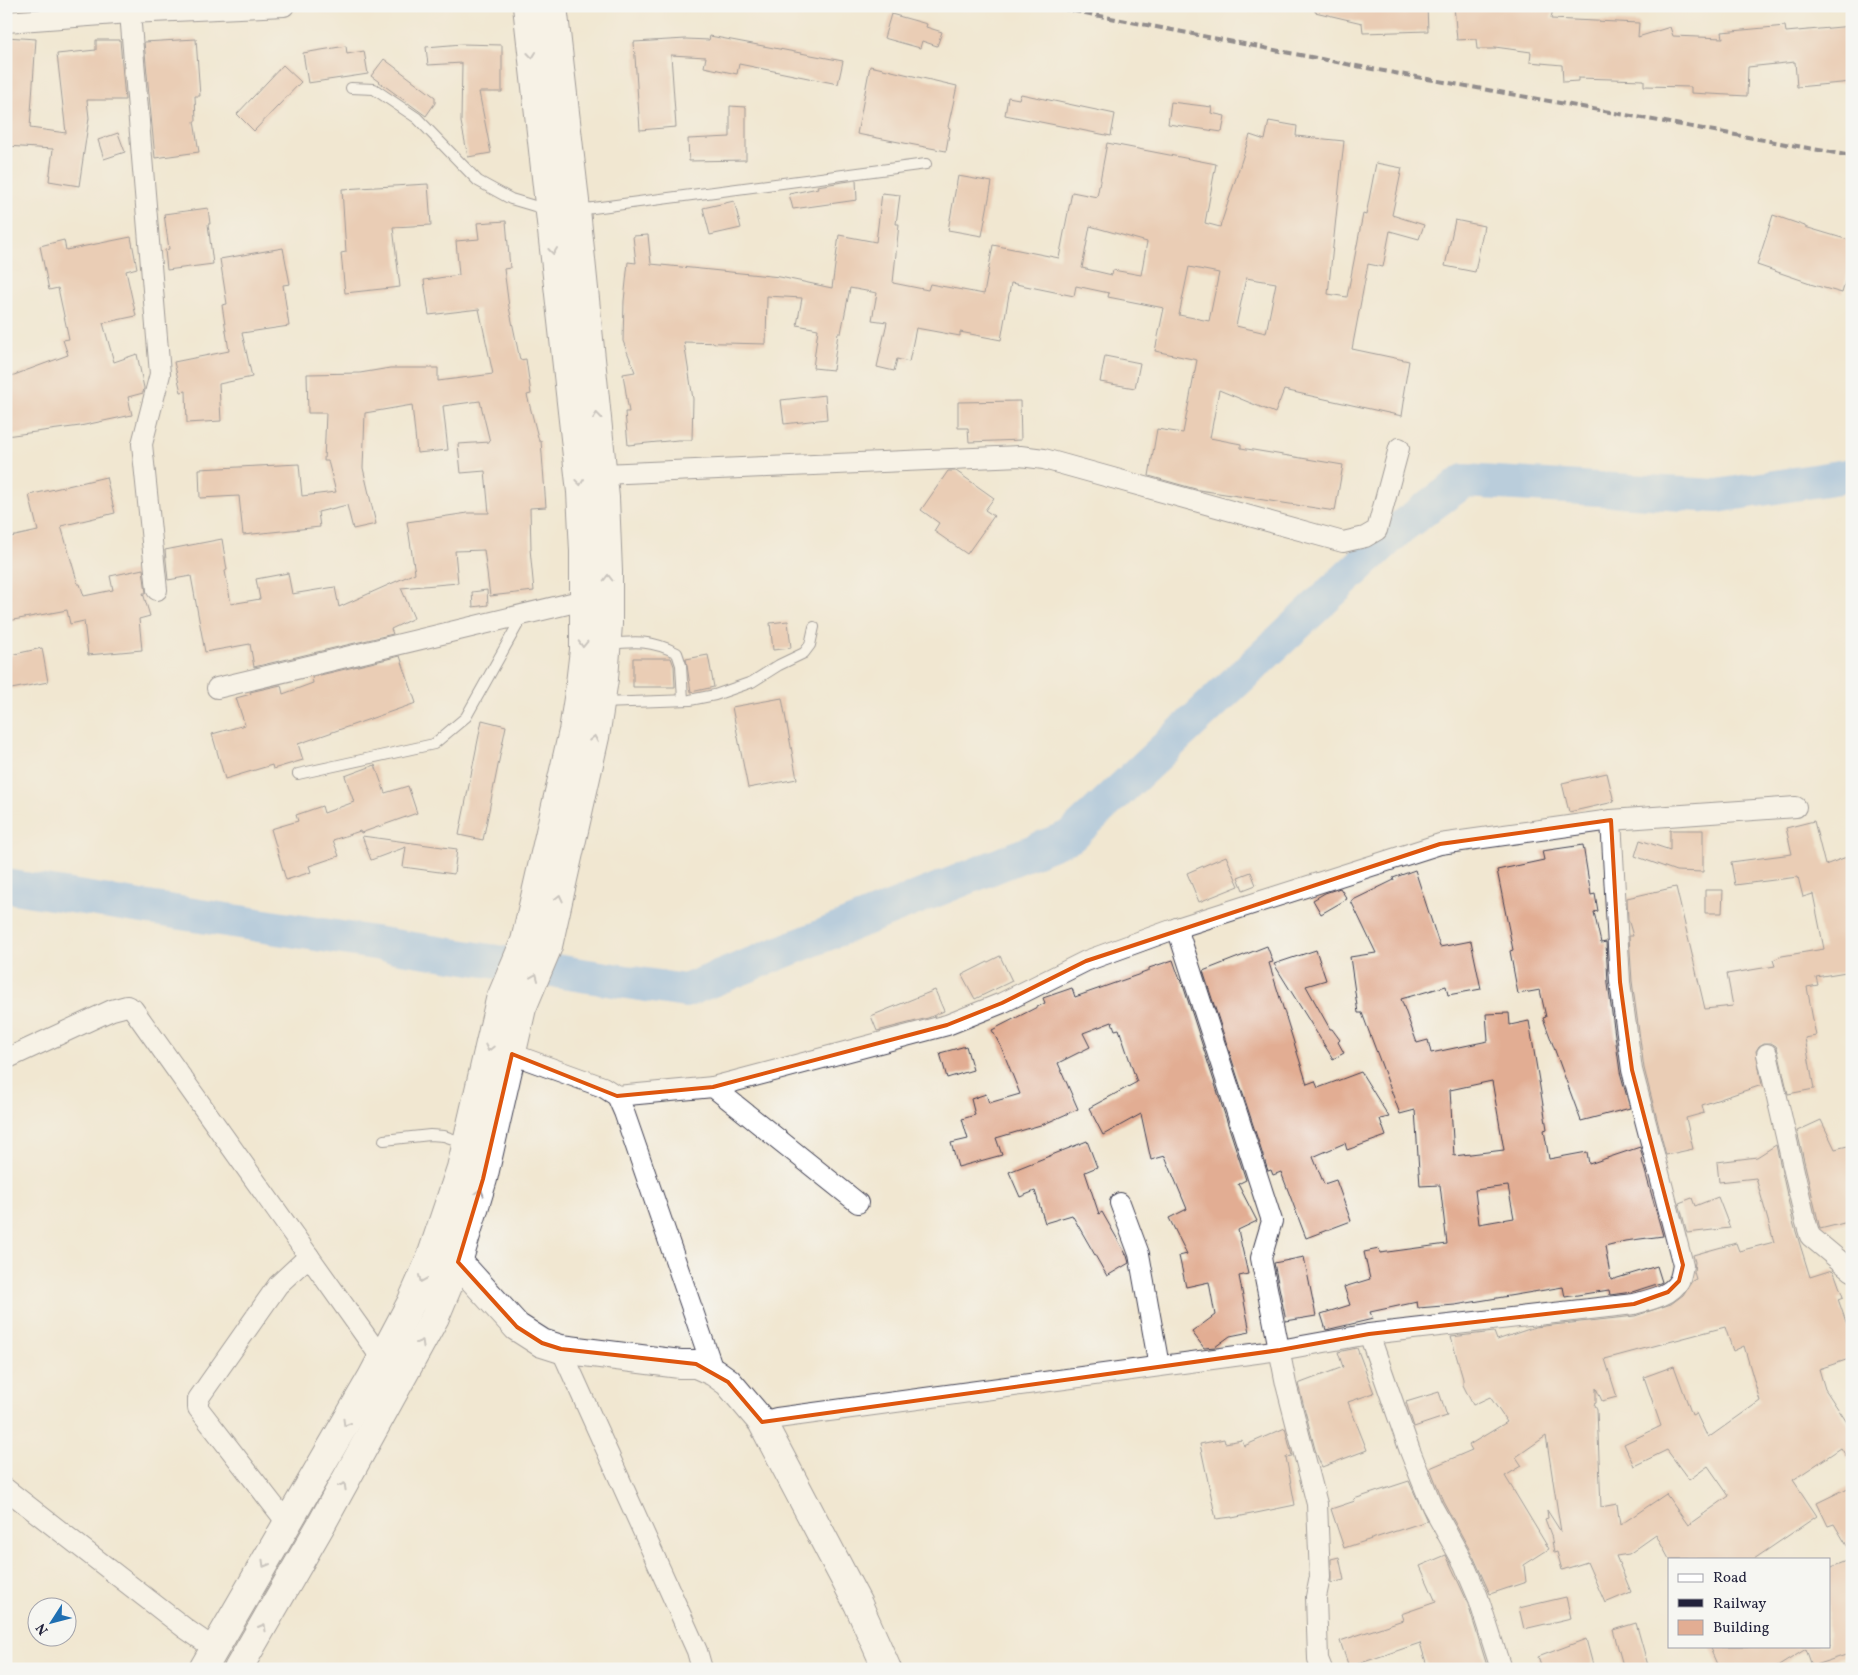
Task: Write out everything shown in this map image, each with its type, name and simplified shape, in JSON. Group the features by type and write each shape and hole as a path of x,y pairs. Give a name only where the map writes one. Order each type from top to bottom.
{"main road":[{"path":"209,1659 382,1359 411,1303 430,1260 511,1004 537,943 570,741 589,701 606,644 608,571 603,474 563,210 527,6"},
{"path":"553,6 563,210 581,492 584,551 584,650 589,701"},
{"path":"238,1669 321,1526 435,1317 458,1262 483,1179 512,1054 511,1004"},
{"path":"439,1234 458,1262 517,1327 542,1343 561,1349 680,1364 696,1364 714,1372 728,1382 762,1422 858,1604 887,1669"}],"street":[{"path":"6,22 130,13 284,6"},
{"path":"130,13 160,374 142,444 158,590"},
{"path":"603,474 1020,456 1044,459 1343,542 1366,537 1378,530 1399,448"},
{"path":"217,688 584,600"},
{"path":"616,1096 713,1087 947,1025 1002,1003 1086,961 1177,928 1440,844 1611,820 1796,807"},
{"path":"762,1422 777,1418 1280,1350 1369,1334 1634,1304 1650,1300 1668,1292 1679,1281 1683,1265 1632,1070 1620,982 1611,820"},
{"path":"1177,928 1272,1221 1261,1258 1286,1384 1316,1504 1320,1578 1316,1597 1318,1659 1322,1669"},
{"path":"6,1059 112,1010 127,1006 133,1008 382,1359"},
{"path":"512,1054 603,1087 616,1096 624,1112 714,1372"},
{"path":"1767,1054 1810,1236 1852,1270"},
{"path":"713,1087 858,1203"},
{"path":"1120,1203 1139,1254 1158,1366"},
{"path":"288,1524 198,1408 198,1399 278,1285 309,1256"},
{"path":"1369,1334 1410,1451 1432,1506 1464,1564 1478,1597 1501,1669"},
{"path":"561,1349 697,1651 702,1669"},
{"path":"6,1489 186,1629 209,1659"}],"lane":[{"path":"351,88 374,89 417,118 478,181 512,199 563,210 926,164"},
{"path":"298,774 434,744 466,717 524,614"},
{"path":"589,701 683,700 716,695 752,682 779,664 804,653 810,644 814,627"},
{"path":"606,644 640,641 662,645 677,653 681,665 683,700"},
{"path":"384,1140 430,1135 444,1136 466,1143"}],"highlighted area":[{"path":"1611,820 1620,982 1632,1070 1683,1265 1679,1281 1668,1292 1634,1304 1369,1334 1280,1350 762,1422 728,1382 696,1364 561,1349 542,1343 517,1327 458,1262 483,1179 512,1054 617,1096 713,1087 947,1025 1002,1003 1086,961 1440,844"}],"building":[{"path":"1316,6 1427,6 1428,31 1363,33 1362,23 1315,12"},
{"path":"1454,6 1537,6 1553,8 1551,19 1639,23 1638,37 1670,27 1673,36 1723,38 1722,32 1785,26 1786,32 1852,26 1852,82 1797,87 1795,62 1748,67 1747,96 1691,93 1691,87 1644,86 1644,80 1578,78 1578,81 1563,82 1562,65 1530,62 1531,52 1495,47 1495,49 1477,49 1476,39 1457,40"},
{"path":"891,14 927,24 926,27 942,32 937,46 922,41 920,48 884,38"},
{"path":"710,36 843,61 838,84 739,64 737,74 704,67 706,57 671,55 676,127 640,130 634,42 686,39 709,40"},
{"path":"6,37 36,39 30,128 66,133 57,54 96,50 96,40 120,40 125,100 87,100 89,118 79,186 49,181 53,149 6,146"},
{"path":"196,39 200,96 195,96 196,121 194,121 199,152 155,158 144,42"},
{"path":"462,44 502,45 502,92 479,92 491,153 468,157 461,122 462,63 428,65 426,47"},
{"path":"346,46 347,54 364,51 368,74 308,83 303,53"},
{"path":"384,59 435,97 435,103 426,116 371,76"},
{"path":"283,65 301,82 254,131 237,114"},
{"path":"870,66 957,86 948,127 950,128 946,151 857,134"},
{"path":"1021,94 1115,114 1111,136 1005,115 1008,97 1019,99"},
{"path":"1171,102 1212,107 1211,113 1225,116 1222,132 1168,124"},
{"path":"730,106 746,107 746,160 689,161 688,139 730,137"},
{"path":"1269,121 1297,126 1296,136 1344,141 1328,294 1347,297 1363,214 1366,215 1376,163 1402,168 1392,215 1424,225 1419,239 1390,231 1383,267 1368,264 1352,349 1409,361 1403,396 1405,396 1402,416 1284,390 1275,413 1219,390 1210,438 1241,444 1241,448 1343,465 1335,511 1199,490 1149,476 1157,429 1183,433 1197,360 1155,351 1164,308 1108,297 1109,293 1076,286 1074,296 1011,283 1001,340 960,332 960,336 916,328 909,362 897,359 894,371 877,367 887,322 872,320 877,293 850,288 841,333 838,333 833,370 813,368 818,329 797,325 802,298 767,296 766,344 684,342 693,399 692,440 628,445 625,412 629,412 623,374 635,372 623,341 624,301 628,262 636,263 633,236 648,235 651,264 780,277 832,288 839,235 876,242 882,193 900,195 896,224 899,224 893,283 928,290 930,284 984,294 993,245 1059,258 1072,192 1097,197 1107,143 1216,164 1205,223 1220,227 1250,135 1265,140","holes":["1090,226 1147,242 1141,275 1113,270 1112,275 1082,268","1189,267 1219,273 1209,321 1179,315","1246,278 1276,283 1266,333 1236,326"]},
{"path":"118,133 125,152 104,159 98,140"},
{"path":"958,176 992,182 982,236 948,230"},
{"path":"856,180 857,200 793,209 789,194 818,188 817,186"},
{"path":"428,184 431,225 393,227 400,287 345,293 341,253 346,252 342,189"},
{"path":"734,201 741,228 710,235 703,208"},
{"path":"208,208 213,264 167,270 165,250 169,249 164,214"},
{"path":"1773,215 1852,241 1852,258 1842,293 1757,265"},
{"path":"1455,220 1484,226 1475,272 1445,266"},
{"path":"506,221 510,268 504,269 509,307 520,360 526,359 531,394 527,395 539,441 541,441 546,507 530,508 530,549 534,591 490,596 484,550 455,551 458,583 401,588 414,618 391,629 393,634 254,667 250,644 205,652 191,576 168,580 165,550 222,539 231,604 260,599 256,579 288,573 292,594 335,587 339,607 415,573 407,522 468,513 489,513 485,471 461,473 458,444 490,442 480,401 443,406 448,450 417,453 412,405 365,413 363,468 376,524 353,529 347,505 318,512 320,527 243,535 239,496 200,498 199,469 299,464 302,496 336,492 328,461 324,461 326,413 308,413 307,374 360,373 390,368 438,368 438,381 493,374 479,309 429,315 424,280 459,275 456,241 479,239 477,223"},
{"path":"131,237 137,268 126,271 136,316 103,323 114,362 137,354 144,388 143,393 128,397 132,415 80,426 6,436 6,378 68,355 63,340 69,339 58,288 49,290 40,246 64,240 66,250"},
{"path":"283,248 290,284 283,285 289,326 242,333 252,377 219,384 221,421 187,423 186,391 181,392 174,362 229,351 222,305 227,304 220,259"},
{"path":"1105,356 1140,363 1135,388 1100,382"},
{"path":"825,395 827,419 784,424 781,400"},
{"path":"1020,401 1021,440 969,442 968,428 958,428 958,402"},
{"path":"948,471 956,471 994,498 985,510 994,516 967,554 934,531 939,523 921,510"},
{"path":"106,477 115,513 61,526 78,584 80,584 84,596 113,590 110,576 143,569 146,593 143,593 150,616 139,619 142,650 88,655 84,621 70,624 67,610 8,621 6,609 6,538 38,531 29,495"},
{"path":"487,590 488,605 473,607 472,592"},
{"path":"788,621 791,648 773,650 770,623"},
{"path":"42,648 48,682 6,690 6,656"},
{"path":"708,655 714,687 691,692 686,659"},
{"path":"400,656 416,703 298,744 303,760 273,769 272,765 225,779 212,734 245,725 236,698 251,694 250,692 281,685 283,694 313,683 312,677"},
{"path":"633,658 671,658 674,666 675,687 633,687"},
{"path":"782,698 797,779 748,788 732,707"},
{"path":"482,720 506,726 483,840 459,835"},
{"path":"375,765 385,793 408,786 417,813 361,833 360,831 333,840 339,856 309,866 311,872 286,880 271,829 298,821 296,815 322,806 324,813 354,802 345,776"},
{"path":"1607,773 1614,802 1569,812 1562,783"},
{"path":"1814,821 1825,865 1852,855 1852,971 1816,977 1818,985 1807,987 1816,1036 1805,1038 1814,1089 1788,1094 1776,1046 1771,1043 1764,1043 1756,1051 1762,1085 1702,1105 1704,1113 1686,1118 1693,1149 1666,1155 1644,1068 1632,981 1629,936 1633,936 1628,919 1627,898 1676,887 1705,1009 1733,1006 1727,974 1775,966 1773,960 1782,956 1824,949 1813,894 1803,897 1798,877 1735,885 1731,862 1792,854 1786,828"},
{"path":"1670,830 1703,830 1703,872 1676,871 1635,856 1640,840 1670,850"},
{"path":"362,836 457,849 454,874 403,867 406,847 371,860"},
{"path":"1583,845 1591,895 1595,894 1598,911 1594,912 1601,943 1606,942 1608,984 1620,1072 1630,1108 1581,1121 1543,1018 1546,1017 1540,990 1518,994 1510,951 1513,950 1497,870 1544,860 1542,851"},
{"path":"1226,856 1239,886 1199,902 1187,873"},
{"path":"1415,870 1440,947 1471,941 1481,989 1448,995 1446,986 1401,999 1417,1043 1428,1040 1431,1053 1488,1041 1486,1014 1509,1013 1510,1025 1529,1021 1547,1129 1544,1130 1549,1159 1587,1152 1589,1164 1640,1147 1663,1236 1625,1241 1605,1246 1611,1280 1657,1266 1662,1282 1632,1292 1610,1295 1609,1290 1565,1297 1563,1287 1455,1305 1418,1308 1417,1302 1370,1312 1373,1319 1326,1330 1321,1314 1350,1305 1344,1287 1370,1279 1364,1252 1379,1249 1380,1253 1447,1244 1440,1185 1420,1186 1415,1110 1400,1114 1362,1013 1358,1013 1350,957 1376,953 1351,901 1394,880 1393,878","holes":["1492,1081 1504,1150 1454,1156 1450,1090","1508,1186 1514,1218 1479,1224 1475,1190"]},
{"path":"1251,872 1256,885 1243,890 1238,877"},
{"path":"1340,888 1347,899 1321,914 1313,900 1325,893"},
{"path":"1705,890 1723,890 1722,913 1705,913"},
{"path":"1267,946 1273,962 1269,963 1307,1084 1315,1081 1318,1088 1361,1072 1389,1117 1380,1119 1386,1136 1347,1150 1345,1143 1313,1157 1324,1184 1336,1180 1351,1221 1306,1238 1281,1172 1273,1175 1271,1170 1268,1171 1203,971"},
{"path":"1316,950 1326,980 1306,986 1330,1029 1340,1040 1338,1042 1344,1053 1333,1059 1274,964"},
{"path":"1000,956 1012,981 975,999 962,975"},
{"path":"1173,960 1181,979 1246,1180 1238,1184 1257,1221 1238,1230 1248,1274 1239,1276 1250,1332 1230,1336 1215,1347 1204,1348 1192,1332 1215,1315 1209,1282 1186,1287 1179,1256 1187,1254 1169,1218 1187,1209 1165,1156 1151,1160 1141,1114 1103,1135 1089,1108 1137,1082 1119,1029 1115,1030 1112,1022 1083,1033 1090,1047 1058,1063 1078,1109 1044,1124 996,1138 1002,1155 958,1167 951,1143 968,1139 962,1119 975,1115 971,1099 986,1094 989,1103 1020,1094 1002,1049 992,1030 1045,1003 1043,998 1072,988 1075,997 1149,971 1149,968"},
{"path":"935,990 944,1011 928,1018 877,1031 871,1016"},
{"path":"966,1046 973,1070 947,1078 940,1053"},
{"path":"1821,1120 1835,1149 1852,1145 1852,1221 1820,1229 1797,1131"},
{"path":"1087,1141 1097,1167 1085,1172 1099,1214 1102,1212 1127,1256 1129,1263 1107,1276 1072,1215 1045,1223 1035,1191 1020,1197 1009,1172"},
{"path":"1776,1145 1793,1222 1810,1277 1832,1270 1834,1272 1843,1297 1838,1299 1852,1339 1852,1358 1819,1369 1825,1389 1852,1430 1852,1465 1841,1448 1793,1480 1817,1516 1755,1558 1668,1558 1656,1535 1629,1554 1616,1556 1631,1592 1605,1603 1587,1562 1562,1570 1557,1552 1554,1553 1551,1535 1545,1519 1548,1518 1547,1510 1561,1532 1546,1436 1516,1457 1522,1466 1505,1476 1549,1549 1524,1565 1526,1582 1490,1594 1474,1558 1443,1501 1430,1468 1472,1450 1469,1445 1507,1422 1490,1397 1473,1405 1463,1385 1451,1337 1494,1332 1497,1340 1535,1327 1635,1316 1671,1304 1683,1295 1692,1281 1696,1279 1693,1255 1736,1243 1739,1251 1774,1242 1756,1178 1719,1182 1717,1162 1757,1157","holes":["1725,1327 1733,1351 1744,1346 1760,1401 1708,1438 1696,1413 1692,1415 1674,1366 1644,1377 1661,1426 1624,1444 1634,1466 1667,1450 1689,1480 1708,1466 1729,1496 1688,1525 1666,1494 1620,1525 1617,1504 1601,1507 1597,1410 1594,1404 1596,1403 1596,1388 1602,1401 1617,1397 1605,1359"]},
{"path":"1718,1197 1730,1228 1687,1233 1679,1203 1692,1198 1695,1206"},
{"path":"1304,1257 1316,1316 1286,1321 1274,1263"},
{"path":"1357,1348 1374,1393 1348,1402 1367,1450 1322,1467 1316,1453 1298,1384 1343,1367 1338,1352"},
{"path":"1439,1392 1447,1416 1414,1427 1406,1402"},
{"path":"1285,1428 1292,1456 1286,1457 1295,1505 1232,1518 1216,1519 1200,1444 1224,1439 1225,1443 1242,1440 1244,1446"},
{"path":"1409,1481 1427,1521 1344,1548 1331,1509 1355,1501 1354,1499"},
{"path":"1852,1486 1852,1554 1834,1524 1828,1526 1817,1503"},
{"path":"1446,1555 1467,1601 1488,1669 1428,1669 1420,1643 1349,1667 1340,1641 1403,1620 1401,1614 1436,1602 1420,1566"},
{"path":"1339,1557 1344,1580 1331,1583 1331,1559"},
{"path":"1852,1559 1852,1653 1812,1666 1806,1649 1774,1669 1719,1669 1710,1648 1830,1648 1830,1568"},
{"path":"1566,1597 1571,1618 1524,1629 1519,1608"},
{"path":"1636,1623 1649,1669 1624,1669 1613,1630"},
{"path":"1586,1639 1594,1669 1542,1669 1538,1657"}],"waterway":[{"path":"6,886 685,991 1071,836 1401,527 1464,481 1717,496 1852,475"}],"railway":[{"path":"1049,6 1367,68 1852,156"}]}
